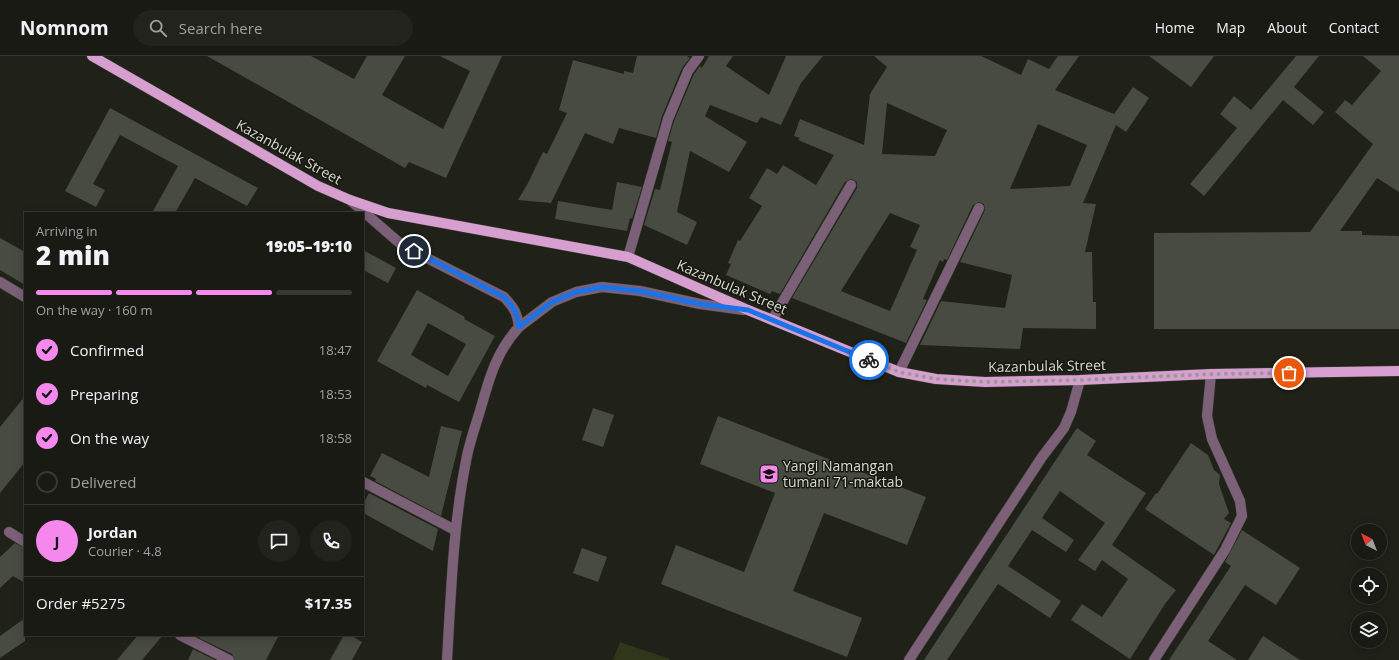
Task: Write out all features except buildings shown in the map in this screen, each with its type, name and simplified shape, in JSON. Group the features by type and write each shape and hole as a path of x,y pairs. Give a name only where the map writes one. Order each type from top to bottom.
{"main road":[{"name":"Kazanbulak Street","path":"92,56 318,186 350,200 388,213 628,257 748,310 899,372 936,379 985,382 1080,380 1211,374 1399,371"}],"street":[{"path":"628,257 668,119 688,71 699,56"},
{"path":"772,320 851,185"},
{"path":"350,200 364,212"},
{"path":"899,372 979,208"},
{"path":"364,212 403,246 504,297 518,316 519,327"},
{"path":"0,282 24,296"},
{"path":"447,660 455,530 466,460 486,388 498,357 511,336 519,327 552,302 576,292 602,287 640,291 700,304 748,310"},
{"path":"1154,660 1225,550 1242,516 1240,501 1212,439 1207,416 1211,374"},
{"path":"909,660 1042,458 1064,428 1071,412 1080,380"},
{"path":"364,483 455,530"},
{"path":"9,532 24,541"},
{"path":"182,636 229,660"}],"green space":[{"path":"620,642 670,659 613,660"}],"way so far":[{"path":"869,360 899,372 936,379 985,382 1080,380 1211,374 1289,373"}],"place":[{"name":"Yangi Namangan tumani 71-maktab","path":"769,474"}],"route":[{"path":"414,251 504,297 513,307 518,316 519,327 552,302 576,292 602,287 640,291 700,304 748,310 869,360"}]}
